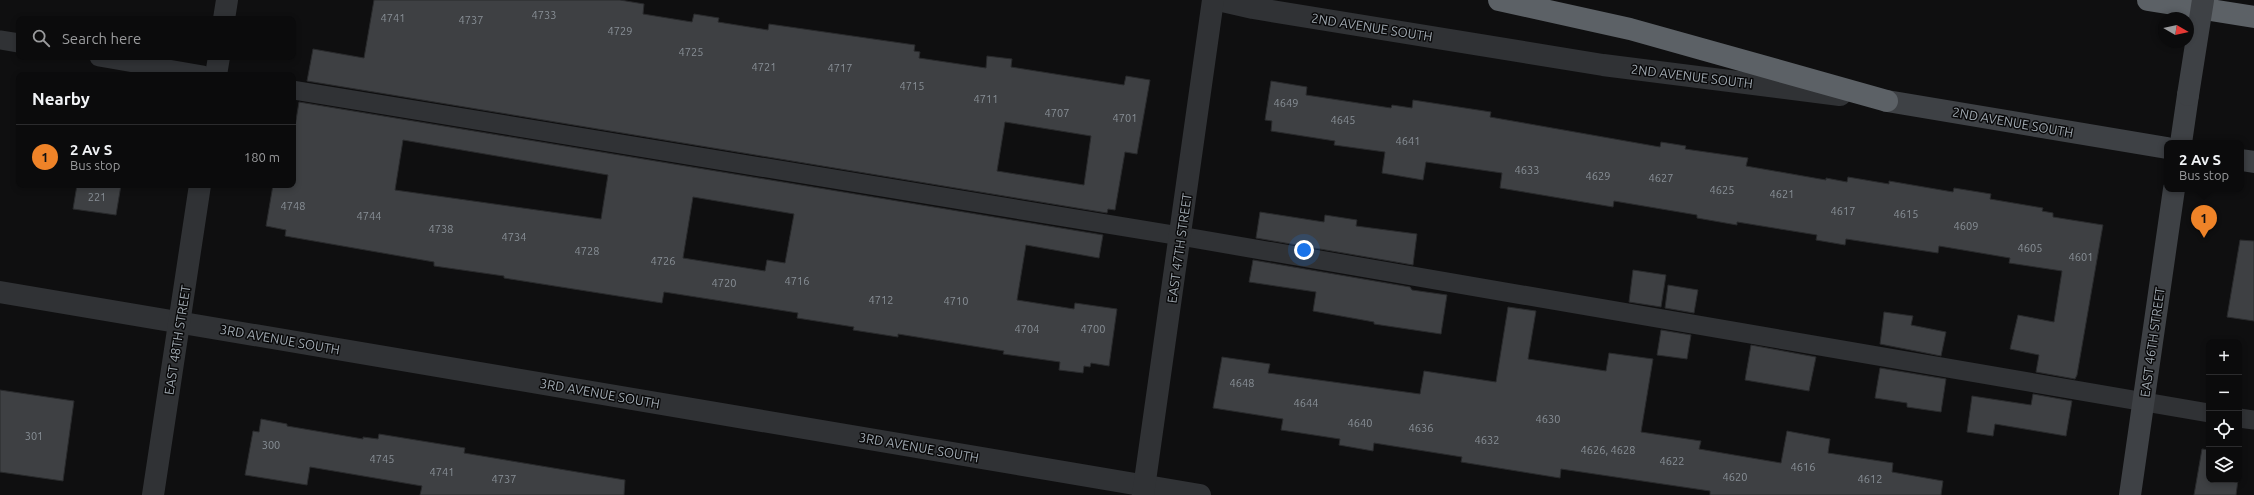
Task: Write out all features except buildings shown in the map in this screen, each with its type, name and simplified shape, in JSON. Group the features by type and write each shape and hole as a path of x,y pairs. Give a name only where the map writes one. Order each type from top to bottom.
{"highway":[{"path":"1499,0 1630,29 1887,101"},
{"path":"2148,0 2254,17"}],"main road":[{"path":"2181,140 2203,0"},
{"name":"2ND AVENUE SOUTH","path":"1887,101 2164,147"},
{"path":"2244,160 2254,162"},
{"name":"EAST 46TH STREET","path":"2130,495 2174,192"}],"street":[{"path":"224,16 227,0"},
{"name":"EAST 47TH STREET","path":"1144,490 1213,0"},
{"name":"2ND AVENUE SOUTH","path":"1218,0 1253,8 1603,65 1887,101"},
{"path":"216,72 218,60"},
{"name":"EAST 48TH STREET","path":"153,495 200,188"},
{"name":"3RD AVENUE SOUTH","path":"0,292 1144,490 1200,495"}],"lane":[{"path":"0,40 16,43"},
{"path":"116,60 186,72"},
{"path":"296,90 1180,236 2206,412"},
{"path":"2242,418 2254,420"}],"place":[{"name":"2 Av S","path":"2204,238"}]}
